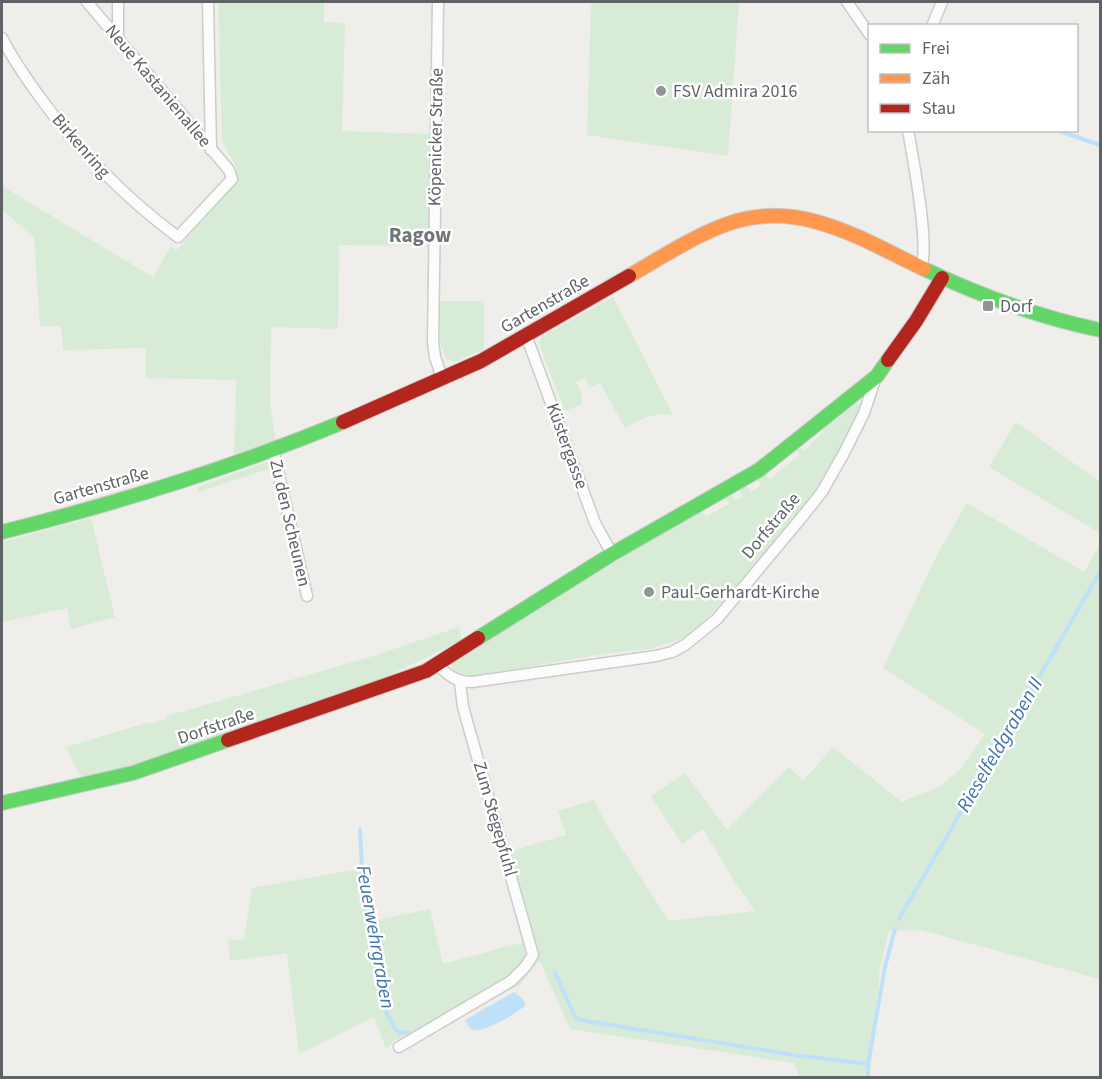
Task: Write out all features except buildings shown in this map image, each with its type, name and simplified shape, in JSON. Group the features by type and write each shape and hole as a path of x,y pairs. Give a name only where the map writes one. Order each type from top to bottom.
{"street":[{"name":"Neue Kastanienallee","path":"87,2 229,170"},
{"path":"118,2 118,37"},
{"path":"208,2 211,150"},
{"name":"Köpenicker Straße","path":"438,2 433,342 442,378"},
{"path":"847,2 868,32"},
{"path":"933,24 942,2"},
{"name":"Birkenring","path":"2,38 28,80 84,152 130,199 178,237 232,179 229,170"},
{"path":"908,132 923,234 924,262 921,268"},
{"name":"Gartenstraße","path":"2,532 147,493 273,449 375,409 477,364 700,235 737,220 753,217 783,215 818,222 868,242 942,278 1018,309 1072,325 1101,330"},
{"name":"Dorfstraße","path":"460,682 656,656 672,652 685,645 717,619 822,492 864,413 877,376 916,321 942,278"},
{"name":"Küstergasse","path":"526,335 595,523 612,554"},
{"name":"Dorfstraße","path":"2,803 133,774 426,671 612,554 759,470 877,376"},
{"name":"Zu den Scheunen","path":"273,449 307,596"},
{"path":"438,665 445,673 460,682"},
{"name":"Zum Stegepfuhl","path":"399,1047 511,981 533,955 463,707 460,682"}],"green space":[{"path":"218,2 324,2 324,22 345,23 342,131 432,134 429,246 339,245 338,329 271,327 270,403 276,442 234,458 236,380 146,378 146,348 63,350 61,326 40,326 34,237 2,210 2,186 153,277 171,246 177,250 192,232 186,226 237,169 222,141"},
{"name":"FSV Admira 2016","path":"591,2 739,2 728,156 587,135"},
{"path":"613,297 673,415 654,415 625,428 600,383 590,388 585,378 576,382 581,392 582,404 565,411 540,347 540,340 543,336"},
{"path":"440,301 484,301 484,349 455,362 446,359 440,343"},
{"path":"854,401 859,404 861,411 819,489 745,578 699,627 681,639 648,649 602,654 466,678 454,672 452,663 479,641 701,509 706,517 729,504 725,497 731,494 735,500 743,496 739,489 745,485 751,492 761,485 756,478 764,473 770,479 799,455 796,449 798,446 805,451 823,431 820,427"},
{"path":"1016,422 1100,482 1100,533 989,467"},
{"path":"269,461 274,465 298,578 269,469 198,492 197,487"},
{"path":"967,503 1084,572 1100,544 1100,979 921,930 889,931 880,967 870,1077 800,1078 794,1063 570,1029 541,963 538,962 519,986 395,1040 386,1049 374,1017 299,1054 287,953 230,961 228,940 244,939 252,888 359,869 369,922 430,909 443,964 528,941 505,853 566,835 558,811 594,800 606,824 669,921 755,911 703,829 682,844 651,796 685,773 727,830 789,767 803,781 833,747 902,802 937,788 961,769 985,734 883,668 938,553"},
{"path":"91,518 115,617 71,629 67,608 2,622 2,542"},
{"path":"459,627 462,640 379,680 182,752 82,780 66,747 367,658"}],"water":[{"path":"514,992 526,1005 486,1028 474,1030 468,1026 465,1020"}],"waterway":[{"path":"1062,132 1100,145"},
{"name":"Rieselfeldgraben II","path":"899,919 1100,572"},
{"name":"Feuerwehrgraben","path":"360,830 363,889 383,1006 395,1029 401,1033 408,1032"},
{"name":"Rieselfeldgraben II","path":"868,1078 868,1064 885,967 895,929"},
{"path":"555,973 575,1017 580,1020 794,1055 868,1064"}],"traffic: fast":[{"path":"924,269 1010,305 1100,330"},
{"path":"478,638 612,554 759,470 877,376 888,360"},
{"path":"2,532 174,483 259,455 343,422"},
{"path":"2,803 133,773 228,740"}],"traffic: slow":[{"path":"629,276 717,228 756,217 782,216 807,219 831,226 855,235 924,269"}],"traffic: jam":[{"path":"343,422 481,361 629,276"},
{"path":"888,360 916,321 942,278"},
{"path":"228,740 426,671 478,638"}],"place":[{"name":"FSV Admira 2016","path":"661,91"},
{"name":"Dorf","path":"988,306"},
{"name":"Paul-Gerhardt-Kirche","path":"649,592"}],"district":[{"name":"Ragow","path":"420,235"}]}
